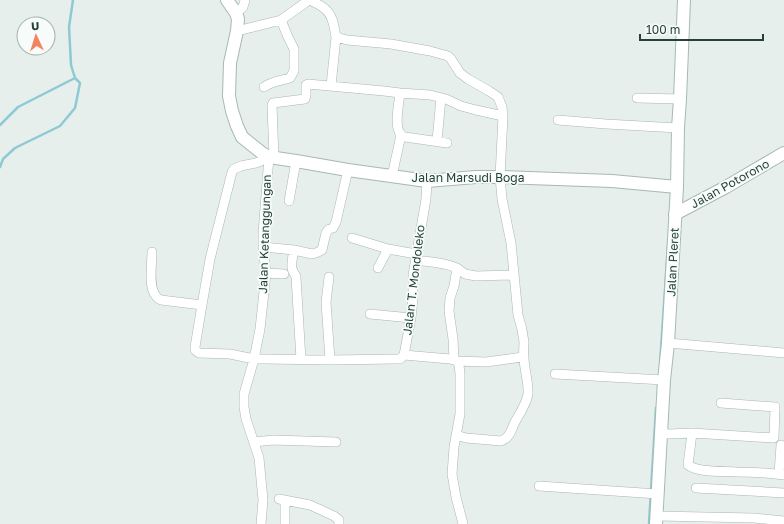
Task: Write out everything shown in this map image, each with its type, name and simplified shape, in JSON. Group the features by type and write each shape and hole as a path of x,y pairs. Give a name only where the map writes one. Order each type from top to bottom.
{"street":[{"path":"226,0 236,13 238,19 230,63 229,96 232,111 242,137 267,156 256,163 234,168 232,172 210,259 195,350 202,354 230,354 254,359 396,360 400,359 404,355 450,359 456,361 486,362 524,357"},
{"path":"236,13 243,7 245,0"},
{"path":"237,31 281,20 310,0 325,8 333,23 336,37 331,86 430,95 446,99 461,106 503,116"},
{"name":"Jalan Pleret","path":"656,520 676,214 678,128 684,0"},
{"path":"264,87 271,83 290,78 294,71 294,49 281,20"},
{"path":"336,37 347,40 390,44 430,51 448,56 460,73 498,97 502,107 503,116 500,177 502,199 511,243 518,315 524,342 528,393 526,403 506,439 501,441 456,436"},
{"name":"Jalan Ketanggungan","path":"261,524 263,500 259,458 244,407 244,394 254,359 260,329 266,273 263,247 264,216 267,156 272,105 273,103 305,99 307,84 331,86"},
{"path":"392,176 401,135 397,126 400,93"},
{"path":"401,135 405,137 442,142 441,98"},
{"path":"637,98 680,99"},
{"path":"558,120 678,128"},
{"name":"Jalan Potorono","path":"676,214 726,188 784,153"},
{"name":"Jalan Marsudi Boga","path":"267,156 348,170 427,180 500,177 612,181 677,187"},
{"path":"289,201 296,161"},
{"path":"263,247 294,250 312,254 322,250 326,233 329,229 333,228 336,222 348,170"},
{"name":"Jalan T. Mondoleko","path":"404,355 411,318 413,275 426,199 427,180"},
{"path":"352,238 416,257 446,264 457,268 465,274 476,276 514,275"},
{"path":"378,268 388,248"},
{"path":"294,250 292,268 296,274 301,360"},
{"path":"152,252 152,282 153,291 156,297 161,300 202,306"},
{"path":"457,268 450,298 449,311 456,361 459,365 460,374 460,414 453,457 452,474 463,524"},
{"path":"266,273 284,274"},
{"path":"329,277 326,302 330,360"},
{"path":"370,314 411,318"},
{"path":"668,343 784,353"},
{"path":"555,374 664,380"},
{"path":"721,403 774,406 780,411 774,438"},
{"path":"661,433 669,434 692,434 774,438 780,440 783,445 782,475 710,471 691,467 688,465 692,434"},
{"path":"254,442 273,440 336,442"},
{"path":"539,486 658,494"},
{"path":"696,488 784,493"},
{"path":"285,524 282,500 310,505 334,516 339,520 339,524"},
{"path":"656,520 754,518 784,521"}],"waterway":[{"path":"0,167 3,159 15,148 60,126 75,108 80,83 75,78 71,65 69,27 73,0"},
{"path":"0,125 18,107 75,78"},
{"path":"660,364 668,245"},
{"path":"649,524 656,408"}]}
